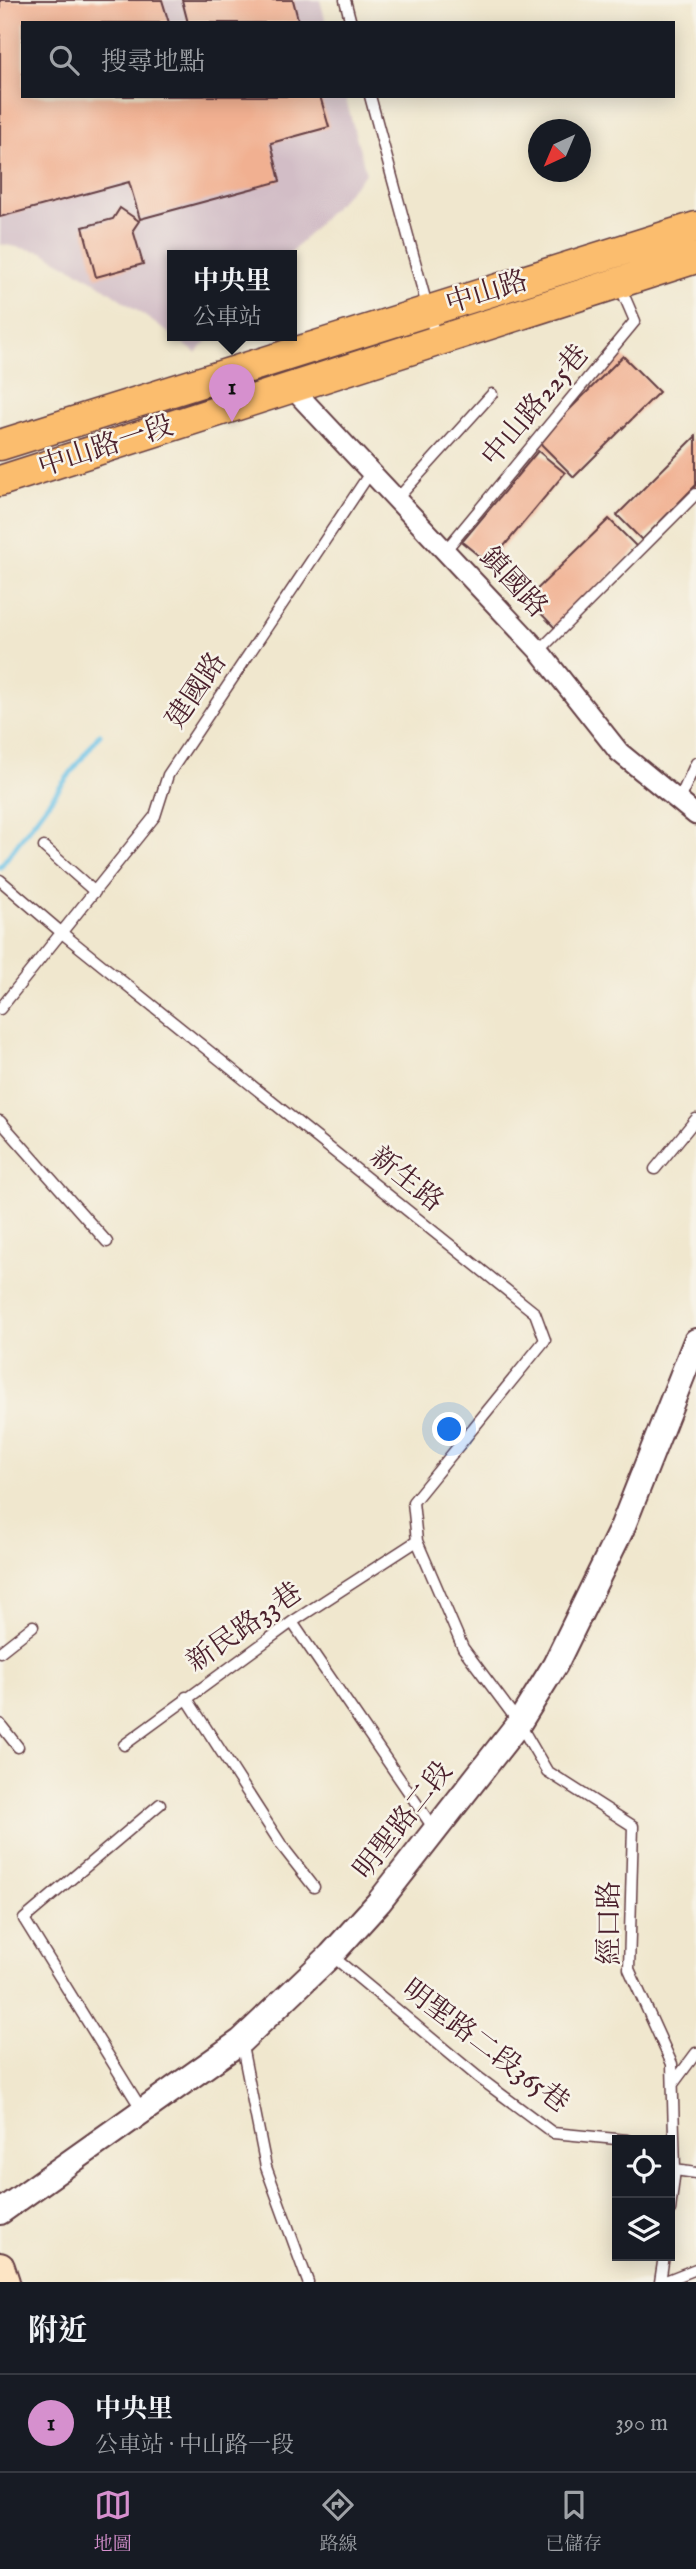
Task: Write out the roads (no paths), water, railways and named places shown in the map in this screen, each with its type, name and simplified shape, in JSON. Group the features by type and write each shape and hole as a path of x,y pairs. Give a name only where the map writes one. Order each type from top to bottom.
{"main road":[{"name":"中山路","path":"277,359 696,227"},
{"name":"中山路","path":"291,387 696,258"},
{"name":"中山路一段","path":"0,445 277,359"},
{"name":"中山路一段","path":"0,481 291,387"},
{"path":"0,2267 5,2282"}],"street":[{"name":"鎮國路","path":"291,387 539,652 619,752 696,815"},
{"name":"明聖路二段","path":"0,2212 241,2041 331,1955 379,1902 519,1723 555,1665 622,1528 696,1341"}],"lane":[{"path":"345,0 350,21"},
{"path":"371,98 436,341"},
{"name":"中山路225巷","path":"445,551 635,321 619,284"},
{"path":"396,500 492,394"},
{"name":"建國路","path":"0,1009 155,816 168,775 370,473"},
{"path":"539,652 696,494"},
{"path":"678,802 696,763"},
{"path":"44,847 95,892"},
{"path":"0,880 62,933"},
{"name":"新生路","path":"62,933 535,1312 545,1340 413,1502 417,1541"},
{"path":"655,1169 696,1119"},
{"path":"0,1121 107,1242"},
{"path":"417,1541 463,1648 519,1723"},
{"name":"新民路33巷","path":"314,1886 282,1846 186,1698 292,1622 417,1541"},
{"path":"292,1622 435,1831"},
{"path":"0,1652 33,1626"},
{"path":"124,1745 186,1698"},
{"name":"經口路","path":"519,1723 547,1771 634,1826 629,1969 672,2064 672,2135"},
{"path":"0,1724 18,1747"},
{"path":"142,2111 24,1919 160,1804"},
{"name":"明聖路二段365巷","path":"331,1955 478,2077 553,2133 612,2139"},
{"path":"241,2041 266,2167 308,2282"},
{"path":"672,2084 696,2053"},
{"path":"675,2170 696,2173"},
{"path":"664,2261 662,2282 696,2269"}],"waterway":[{"path":"0,867 100,734"}],"place":[{"name":"中央里","path":"232,422"}]}
